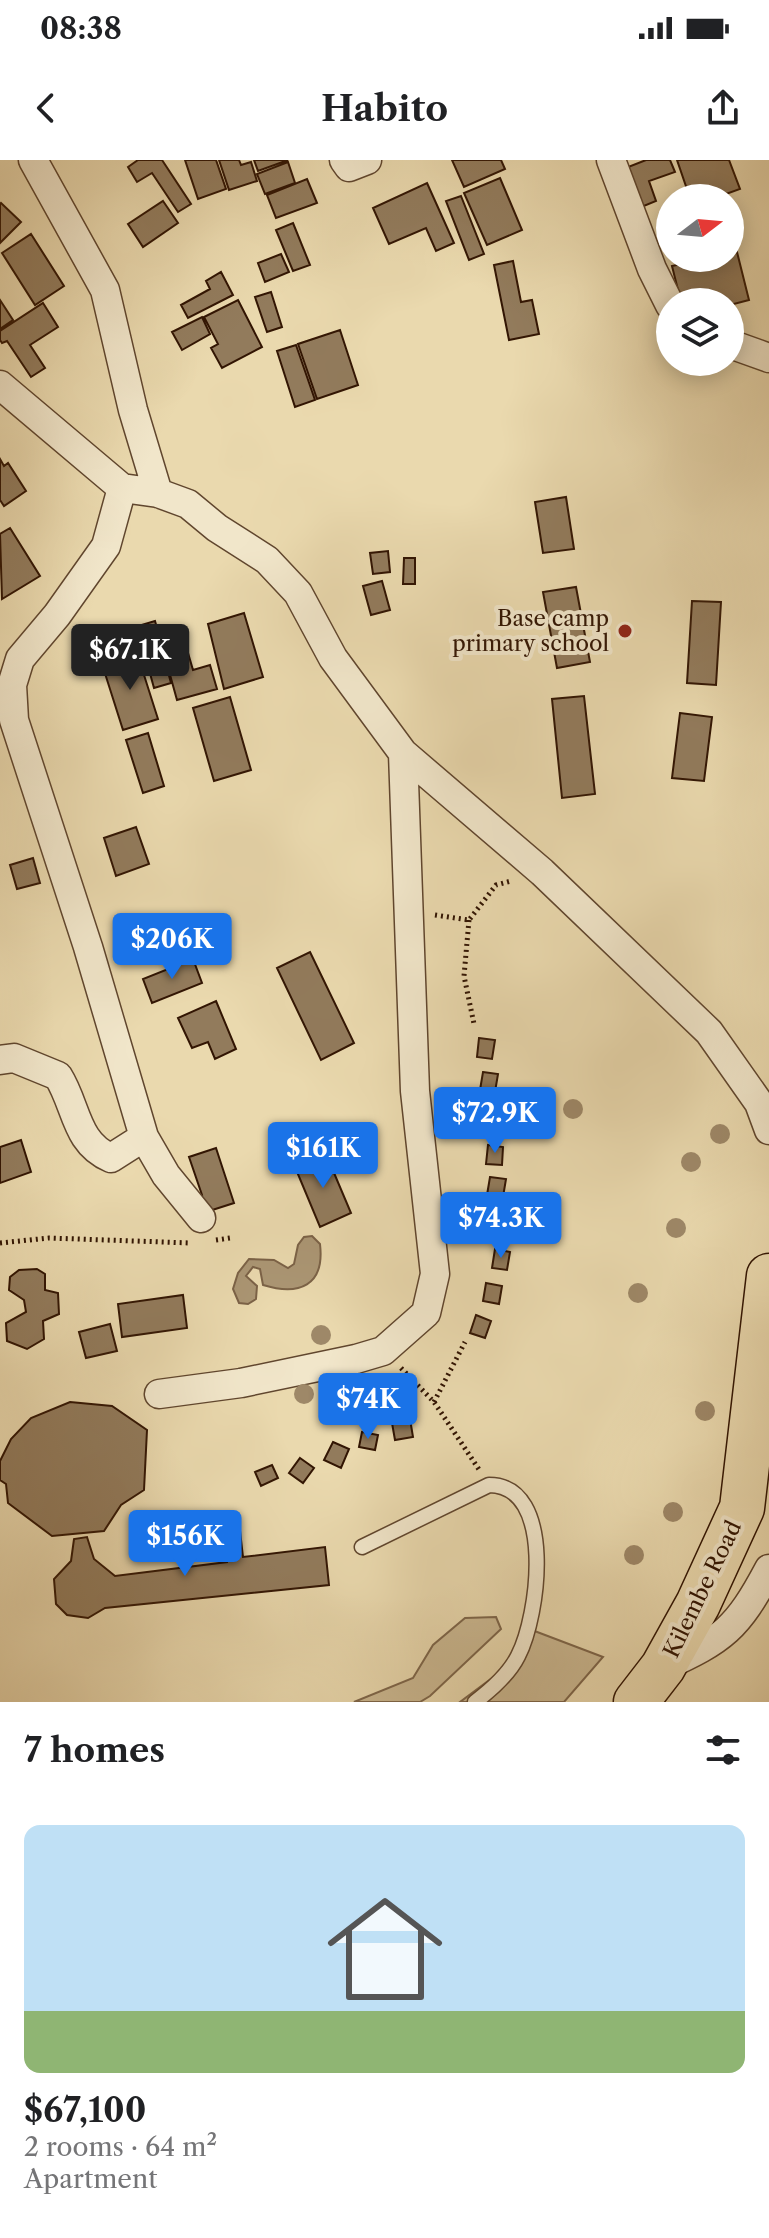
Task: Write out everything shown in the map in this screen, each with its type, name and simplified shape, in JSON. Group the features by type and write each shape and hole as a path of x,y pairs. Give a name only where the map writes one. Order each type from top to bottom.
{"main road":[{"name":"Kilembe Road","path":"636,1702 663,1667 698,1604 742,1508 769,1276"}],"street":[{"path":"33,160 105,290 133,410 158,493"},
{"path":"344,160 349,167 367,160"},
{"path":"611,160 662,288"},
{"path":"744,349 769,358"},
{"path":"0,385 122,488 158,493 188,504 217,528 267,560 298,593 333,658 403,753 542,872 709,1032 759,1103 769,1130"},
{"path":"122,488 106,546 57,615 20,659 12,685 14,720 88,947 144,1137 166,1175 201,1218"},
{"path":"159,1394 241,1383 383,1351 426,1313 435,1274 415,1091 403,753"},
{"path":"0,1060 14,1058 58,1076 87,1144 98,1153 111,1158 144,1137"},
{"path":"663,1667 700,1650 732,1629 769,1569"}],"lane":[{"path":"362,1547 489,1485 503,1485 515,1491 528,1508 535,1546 533,1607 517,1657 475,1702"}],"path":[{"path":"474,1024 464,976 469,920 496,885 542,872"},
{"path":"411,918 438,915 469,920"},
{"path":"0,1243 49,1238 188,1243 230,1238"},
{"path":"434,1402 465,1342"},
{"path":"383,1351 434,1402 489,1485"}],"shaded area":[{"path":"312,1236 320,1244 318,1270 314,1278 298,1288 276,1288 263,1285 260,1269 253,1267 246,1276 257,1286 256,1299 248,1304 239,1303 233,1289 238,1273 249,1259 274,1260 288,1268 294,1264 298,1245 304,1237"},
{"path":"496,1617 501,1629 420,1702 354,1702 413,1678 433,1645 465,1618"},
{"path":"524,1627 603,1657 564,1702 460,1702 508,1666"}],"building":[{"path":"138,160 162,160 191,204 178,212 152,173 137,182 128,167"},
{"path":"185,160 216,160 226,189 198,199"},
{"path":"219,160 239,160 241,165 251,162 257,181 229,190"},
{"path":"254,160 288,160 258,171"},
{"path":"452,160 501,160 505,169 464,187"},
{"path":"646,160 670,160 675,172 649,181 656,201 639,208 623,169"},
{"path":"677,160 729,160 738,184 685,184"},
{"path":"288,162 295,183 265,194 257,174"},
{"path":"500,178 522,230 487,245 464,193"},
{"path":"307,179 317,203 276,218 267,195"},
{"path":"427,183 454,243 436,251 426,228 389,244 373,208"},
{"path":"461,196 484,254 469,260 446,201"},
{"path":"163,201 178,223 143,247 128,224"},
{"path":"0,204 21,222 0,243"},
{"path":"293,223 310,265 293,271 276,230"},
{"path":"31,234 64,286 35,305 2,253"},
{"path":"281,254 289,272 265,282 258,263"},
{"path":"513,261 521,302 532,300 539,334 509,340 494,265"},
{"path":"221,272 233,295 188,318 181,305 210,289 206,281"},
{"path":"674,272 742,272 749,300 744,301 744,288 678,288"},
{"path":"271,292 282,327 267,332 255,297"},
{"path":"0,300 13,320 0,329"},
{"path":"238,300 262,347 222,368 211,348 218,344 204,317"},
{"path":"43,303 58,327 30,345 45,368 31,377 7,341 2,343 0,331"},
{"path":"202,317 210,334 182,350 172,332"},
{"path":"340,330 358,385 317,399 298,344"},
{"path":"296,345 315,400 295,407 277,351"},
{"path":"0,459 4,466 8,463 26,491 4,506 0,500"},
{"path":"566,497 574,549 543,553 535,502"},
{"path":"10,528 40,576 2,599 0,534"},
{"path":"388,551 390,572 373,574 370,553"},
{"path":"404,558 415,558 415,584 403,584"},
{"path":"382,581 390,610 371,615 363,586"},
{"path":"576,587 590,662 557,668 543,592"},
{"path":"692,601 721,602 716,685 687,683"},
{"path":"244,613 263,677 224,689 208,624"},
{"path":"155,621 161,642 141,648 135,627"},
{"path":"186,646 193,670 210,665 217,689 177,700 164,653"},
{"path":"162,650 171,683 154,688 145,655"},
{"path":"137,653 158,719 123,730 102,664"},
{"path":"584,696 595,794 562,798 552,699"},
{"path":"230,697 251,770 214,781 193,708"},
{"path":"680,713 712,717 704,781 672,778"},
{"path":"148,733 164,786 143,793 126,740"},
{"path":"136,827 149,864 116,876 104,838"},
{"path":"33,858 40,883 17,889 10,865"},
{"path":"310,952 354,1043 321,1060 277,968"},
{"path":"193,959 202,983 152,1003 143,979"},
{"path":"216,1001 236,1049 215,1059 208,1042 192,1048 178,1018"},
{"path":"479,1038 495,1040 492,1059 477,1057"},
{"path":"483,1072 498,1074 495,1092 480,1090"},
{"path":"486,1110 502,1112 500,1130 484,1129"},
{"path":"21,1140 31,1172 0,1183 0,1147"},
{"path":"488,1145 503,1147 502,1165 486,1164"},
{"path":"216,1148 234,1203 203,1213 198,1197 202,1195 189,1157"},
{"path":"326,1154 351,1213 320,1227 295,1167"},
{"path":"490,1177 506,1179 503,1197 487,1195"},
{"path":"493,1214 509,1216 507,1235 491,1233"},
{"path":"495,1249 510,1252 507,1270 492,1268"},
{"path":"37,1269 45,1274 45,1290 58,1293 59,1314 43,1321 44,1339 27,1349 7,1341 6,1323 26,1312 24,1300 9,1290 10,1277 19,1270"},
{"path":"486,1283 502,1286 499,1304 483,1301"},
{"path":"183,1295 187,1328 122,1337 118,1304"},
{"path":"476,1315 491,1321 485,1338 470,1333"},
{"path":"110,1324 117,1351 86,1358 79,1332"},
{"path":"70,1402 112,1406 147,1430 144,1490 121,1505 104,1531 52,1536 8,1503 6,1484 0,1480 0,1461 11,1439 31,1418"},
{"path":"410,1419 413,1437 395,1440 392,1423"},
{"path":"362,1432 378,1435 375,1450 359,1447"},
{"path":"333,1442 349,1449 341,1468 324,1460"},
{"path":"300,1458 314,1468 303,1483 289,1473"},
{"path":"272,1465 278,1478 261,1486 255,1472"},
{"path":"225,1522 239,1522 243,1557 325,1547 329,1585 105,1608 88,1618 67,1615 56,1604 54,1579 71,1561 74,1539 87,1537 94,1559 115,1576 227,1562"}],"place":[{"name":"Base camp primary school","path":"625,631"}]}
